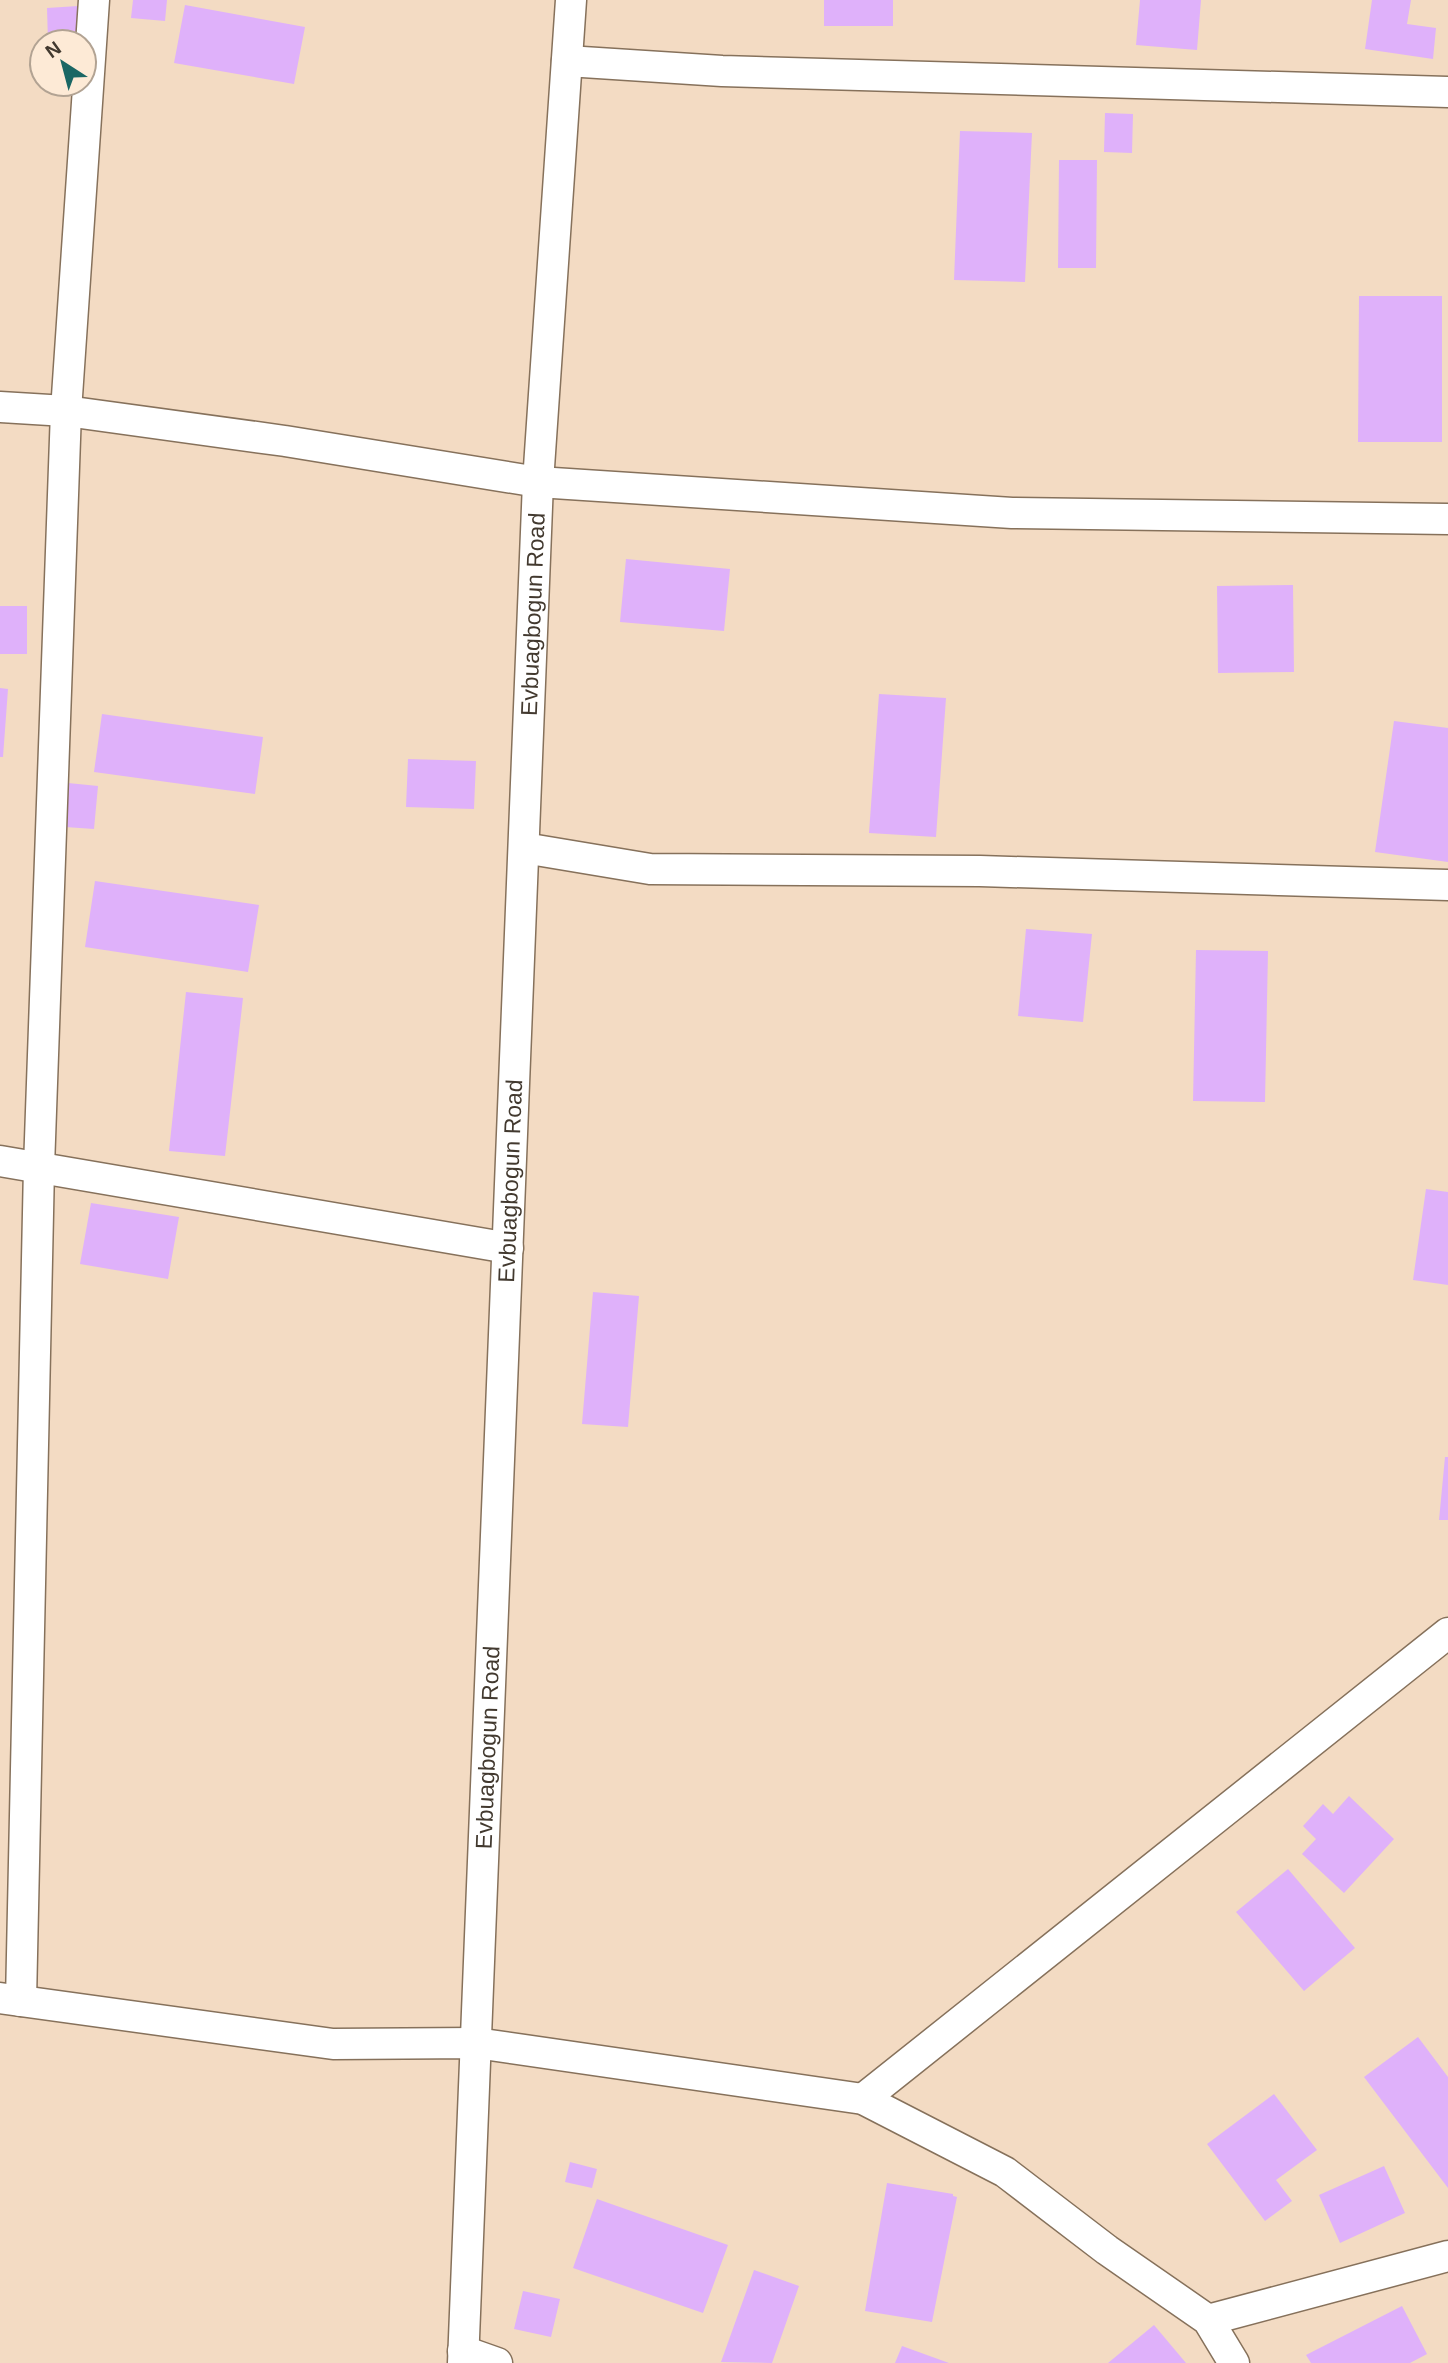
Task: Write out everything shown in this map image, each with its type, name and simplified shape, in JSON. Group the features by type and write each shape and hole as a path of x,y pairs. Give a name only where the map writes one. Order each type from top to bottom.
{"street":[{"path":"94,0 66,411 11,1999 333,2044 476,2043 863,2099 1005,2172 1107,2250 1208,2320 1234,2363"},
{"name":"Evbuagbogun Road","path":"463,2357 538,482 571,0"},
{"path":"567,61 722,71 1448,92"},
{"path":"0,407 66,411 285,441 538,482 1012,513 1448,519"},
{"path":"524,848 650,869 980,871 1448,885"},
{"path":"0,1161 508,1248"},
{"path":"863,2099 1448,1633"},
{"path":"1208,2320 1448,2256"},
{"path":"463,2357 497,2363"}],"building":[{"path":"133,0 167,0 165,21 131,18"},
{"path":"824,0 893,0 893,26 824,26"},
{"path":"1140,0 1201,0 1197,50 1136,45"},
{"path":"1372,0 1411,0 1407,24 1436,28 1433,59 1365,49"},
{"path":"185,5 305,27 294,84 174,63"},
{"path":"78,6 79,28 48,28 47,8"},
{"path":"1105,113 1133,114 1132,153 1104,152"},
{"path":"960,131 1032,133 1025,282 954,280"},
{"path":"1059,160 1097,160 1096,268 1058,268"},
{"path":"1359,296 1442,296 1442,442 1358,442"},
{"path":"626,559 730,569 724,631 620,622"},
{"path":"1293,585 1294,672 1218,673 1217,586"},
{"path":"0,606 27,606 27,654 0,654"},
{"path":"0,688 8,689 3,757 0,757"},
{"path":"879,694 946,698 936,837 869,833"},
{"path":"102,714 263,737 255,794 94,772"},
{"path":"1394,721 1448,728 1448,862 1375,852"},
{"path":"408,759 476,761 474,809 406,807"},
{"path":"68,783 98,786 94,829 65,827"},
{"path":"95,881 259,905 248,972 85,947"},
{"path":"1026,929 1092,934 1083,1022 1018,1016"},
{"path":"1196,950 1268,951 1265,1102 1193,1101"},
{"path":"186,992 243,998 225,1156 169,1151"},
{"path":"1426,1189 1448,1192 1448,1285 1413,1280"},
{"path":"91,1203 179,1217 168,1279 80,1264"},
{"path":"593,1292 639,1296 628,1427 582,1424"},
{"path":"1445,1457 1448,1457 1448,1520 1439,1520"},
{"path":"1349,1796 1394,1839 1344,1893 1302,1854 1316,1839 1303,1826 1323,1804 1333,1814"},
{"path":"1288,1869 1355,1948 1304,1991 1236,1912"},
{"path":"1418,2037 1448,2077 1448,2188 1364,2077"},
{"path":"1274,2094 1317,2150 1276,2180 1292,2201 1265,2221 1207,2144"},
{"path":"570,2162 597,2169 592,2188 565,2182"},
{"path":"1384,2166 1405,2213 1340,2243 1319,2195"},
{"path":"887,2183 953,2194 957,2197 932,2322 865,2311"},
{"path":"597,2199 728,2245 703,2313 573,2268"},
{"path":"754,2270 799,2286 772,2363 721,2362"},
{"path":"523,2291 560,2299 551,2337 514,2329"},
{"path":"1402,2306 1427,2354 1410,2363 1311,2363 1306,2355"},
{"path":"1154,2325 1186,2363 1108,2363"},
{"path":"902,2346 949,2363 895,2363"}]}
